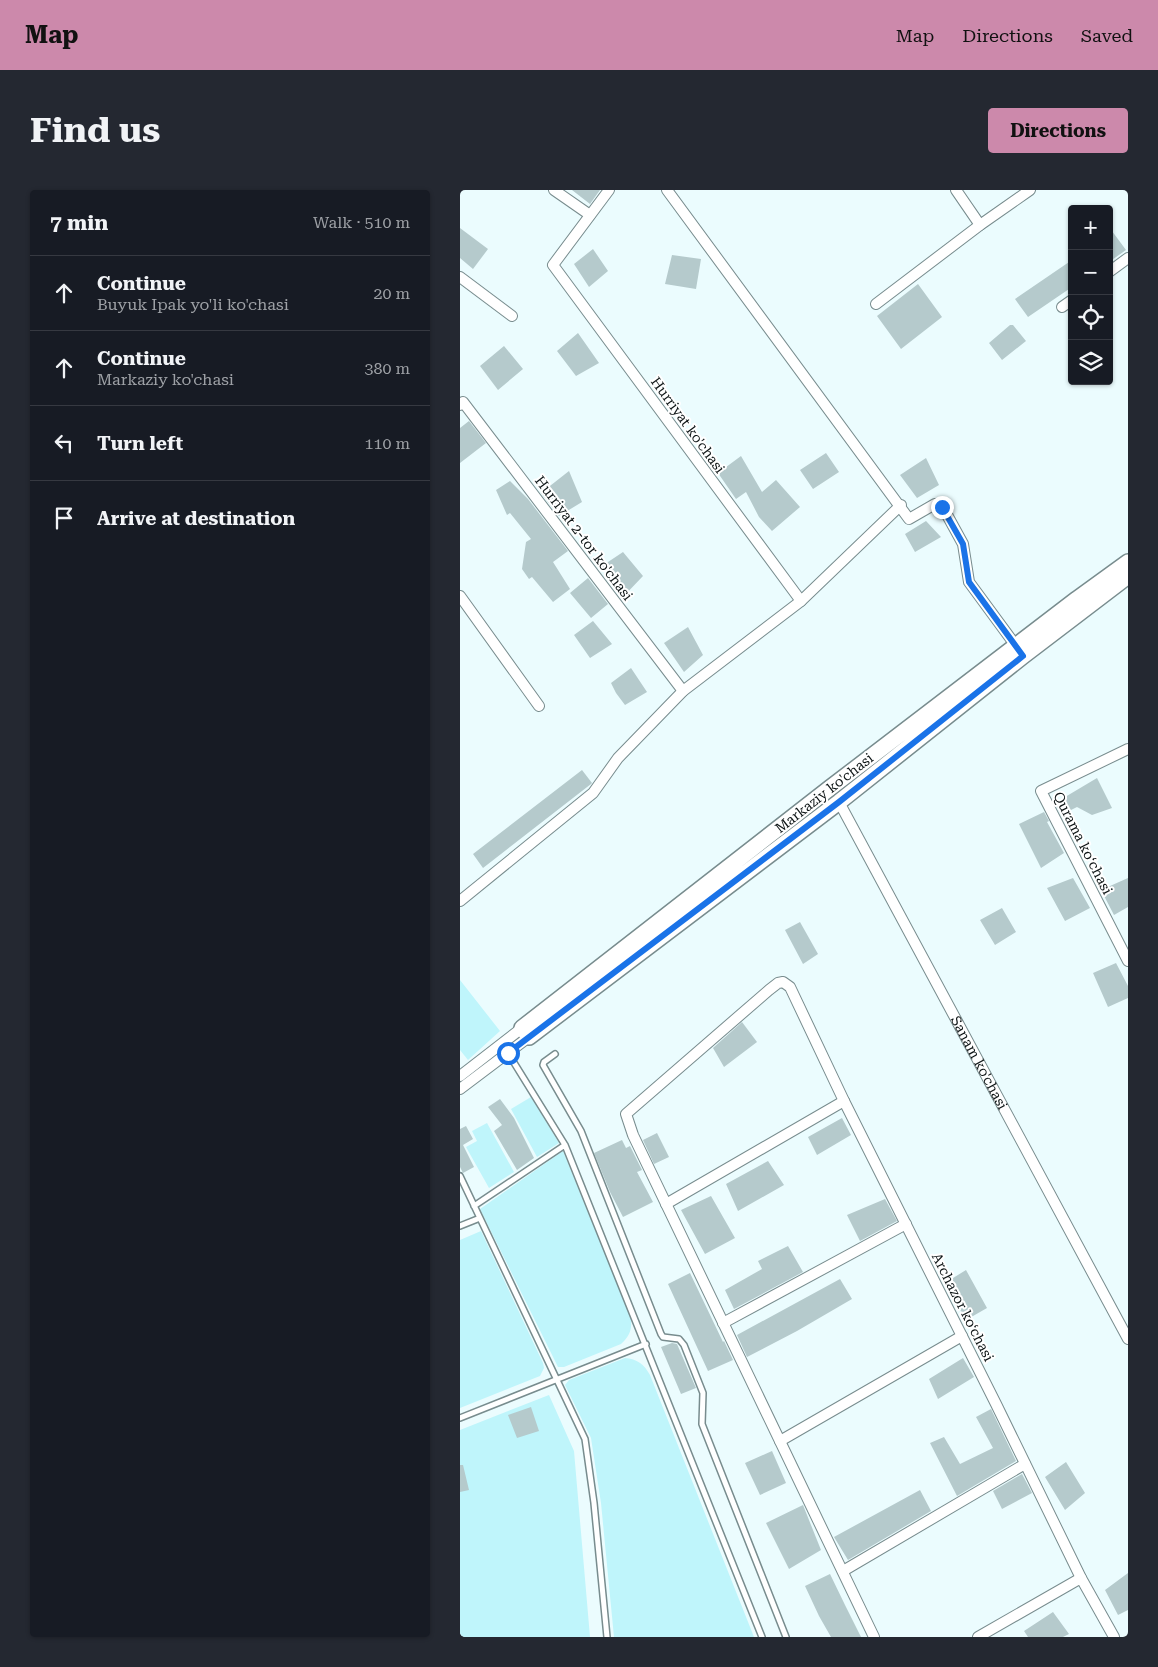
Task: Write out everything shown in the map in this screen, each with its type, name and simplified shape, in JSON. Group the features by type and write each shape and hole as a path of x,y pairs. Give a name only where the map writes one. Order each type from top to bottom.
{"street":[{"path":"554,190 590,215 609,190"},
{"path":"667,190 901,505 909,519 936,504 942,507 963,544 969,582 1020,651"},
{"path":"956,190 980,225"},
{"path":"876,304 980,225 1030,190"},
{"name":"Hurriyat ko'chasi","path":"590,215 553,265 801,601"},
{"path":"1113,269 1128,258"},
{"path":"460,277 512,316"},
{"path":"1062,307 1068,303"},
{"name":"Hurriyat 2-tor ko'chasi","path":"461,404 683,691"},
{"path":"460,901 592,793 618,758 683,691 801,601 901,505"},
{"name":"Markaziy ko'chasi","path":"734,872 839,802 1128,562"},
{"name":"Markaziy ko'chasi","path":"526,1032 734,872 830,788 1128,576"},
{"path":"460,596 539,706"},
{"name":"Qurama koʻchasi","path":"1128,748 1041,791 1128,962"},
{"name":"Sanam ko'chasi","path":"830,788 1125,1328 1128,1339"},
{"name":"Archazor ko‘chasi","path":"666,1204 633,1135 626,1114 768,990 783,982 790,987 844,1101 962,1336 1080,1578 1114,1637"},
{"path":"460,1090 508,1053 526,1032"},
{"path":"471,1081 461,1073 526,1032"},
{"path":"844,1101 666,1204 874,1637"},
{"path":"724,1323 906,1224"},
{"path":"780,1441 962,1336"},
{"path":"843,1572 1025,1464"},
{"path":"978,1637 1080,1578"}],"lane":[{"path":"508,1053 565,1145 762,1637"},
{"path":"555,1054 544,1062 543,1065 581,1131 661,1334 663,1337 679,1338 684,1345 703,1393 702,1424 786,1637"},
{"path":"474,1206 565,1145"},
{"path":"460,1176 585,1438 594,1504 606,1637"},
{"path":"460,1226 480,1218"},
{"path":"460,1418 646,1344"}],"shaded area":[{"path":"460,980 500,1031 468,1060 460,1050"},
{"path":"531,1097 559,1143 537,1157 511,1109"},
{"path":"487,1123 514,1172 489,1188 466,1147 477,1141 472,1131"},
{"path":"563,1151 631,1318 631,1329 621,1344 564,1367 558,1367 480,1209"},
{"path":"481,1231 544,1368 540,1376 460,1408 460,1240"},
{"path":"625,1358 640,1363 650,1375 754,1637 614,1637 601,1503 591,1438 565,1385 569,1380"},
{"path":"549,1395 574,1451 590,1637 460,1637 460,1430"}],"building":[{"path":"572,190 600,190 590,204"},
{"path":"460,228 488,249 473,269 460,258"},
{"path":"1113,232 1126,250 1113,259"},
{"path":"593,249 608,271 589,287 574,264"},
{"path":"672,255 701,259 696,289 665,284"},
{"path":"1068,263 1068,290 1028,317 1015,299"},
{"path":"918,284 942,317 901,349 877,316"},
{"path":"1010,325 1013,325 1026,341 1002,360 989,343"},
{"path":"578,333 599,363 576,376 557,351"},
{"path":"504,346 523,369 498,390 480,366"},
{"path":"469,421 486,443 460,463 460,428"},
{"path":"826,453 839,472 813,489 800,470"},
{"path":"741,456 762,492 776,480 800,507 772,531 759,517 746,492 736,499 718,473"},
{"path":"926,458 939,485 917,498 900,475"},
{"path":"569,471 582,502 559,516 541,493"},
{"path":"510,481 528,499 568,551 553,562 570,589 553,602 532,577 529,579 522,569 526,542 531,539 510,513 507,515 496,490"},
{"path":"926,521 941,537 915,552 905,534"},
{"path":"623,552 643,576 622,598 602,566"},
{"path":"588,578 608,604 591,618 570,593"},
{"path":"593,621 612,644 590,658 574,635"},
{"path":"688,627 703,655 684,672 664,643"},
{"path":"631,668 647,692 625,705 611,683"},
{"path":"582,770 591,784 483,868 473,854"},
{"path":"1097,778 1112,808 1092,815 1077,807 1061,815 1055,803"},
{"path":"1044,812 1049,821 1047,822 1064,853 1041,868 1019,824"},
{"path":"1073,878 1090,908 1065,921 1047,888"},
{"path":"1128,878 1128,907 1114,915 1101,890"},
{"path":"1002,908 1016,932 995,945 980,920"},
{"path":"800,922 818,954 803,964 785,930"},
{"path":"1116,963 1128,986 1128,998 1108,1007 1093,973"},
{"path":"742,1022 757,1042 724,1067 713,1048"},
{"path":"500,1099 514,1118 534,1158 517,1170 494,1131 502,1125 488,1107"},
{"path":"842,1118 851,1135 817,1155 808,1137"},
{"path":"466,1126 473,1139 463,1145 474,1167 463,1173 460,1167 460,1129"},
{"path":"657,1133 669,1157 654,1164 643,1140"},
{"path":"622,1140 626,1148 630,1146 642,1170 637,1172 653,1202 623,1217 610,1192 594,1153"},
{"path":"768,1161 784,1185 738,1211 726,1184"},
{"path":"711,1196 735,1238 705,1254 681,1210"},
{"path":"885,1199 897,1221 860,1241 847,1215"},
{"path":"788,1246 803,1272 734,1309 725,1290 762,1269 758,1261"},
{"path":"966,1270 987,1308 966,1320 945,1283"},
{"path":"690,1273 733,1360 708,1371 668,1284"},
{"path":"840,1279 852,1299 747,1357 737,1335"},
{"path":"672,1343 677,1344 696,1388 681,1394 661,1347"},
{"path":"963,1358 974,1377 938,1399 929,1379"},
{"path":"531,1407 539,1431 517,1438 508,1415"},
{"path":"991,1409 1016,1461 957,1496 930,1443 944,1437 960,1464 993,1448 976,1417"},
{"path":"772,1451 786,1483 760,1495 745,1463"},
{"path":"1066,1462 1085,1493 1065,1510 1045,1477"},
{"path":"460,1465 463,1465 469,1490 460,1492"},
{"path":"1022,1474 1032,1493 1002,1509 993,1491"},
{"path":"920,1490 931,1511 848,1560 834,1537"},
{"path":"803,1505 821,1550 789,1569 766,1523"},
{"path":"1128,1573 1128,1610 1118,1615 1105,1590"},
{"path":"830,1574 861,1637 831,1637 819,1616 805,1586"},
{"path":"1053,1612 1069,1634 1063,1637 1028,1637 1024,1631"}],"route":[{"path":"508,1053 839,802 1023,656 969,582 966,573 963,544 942,507"}]}
